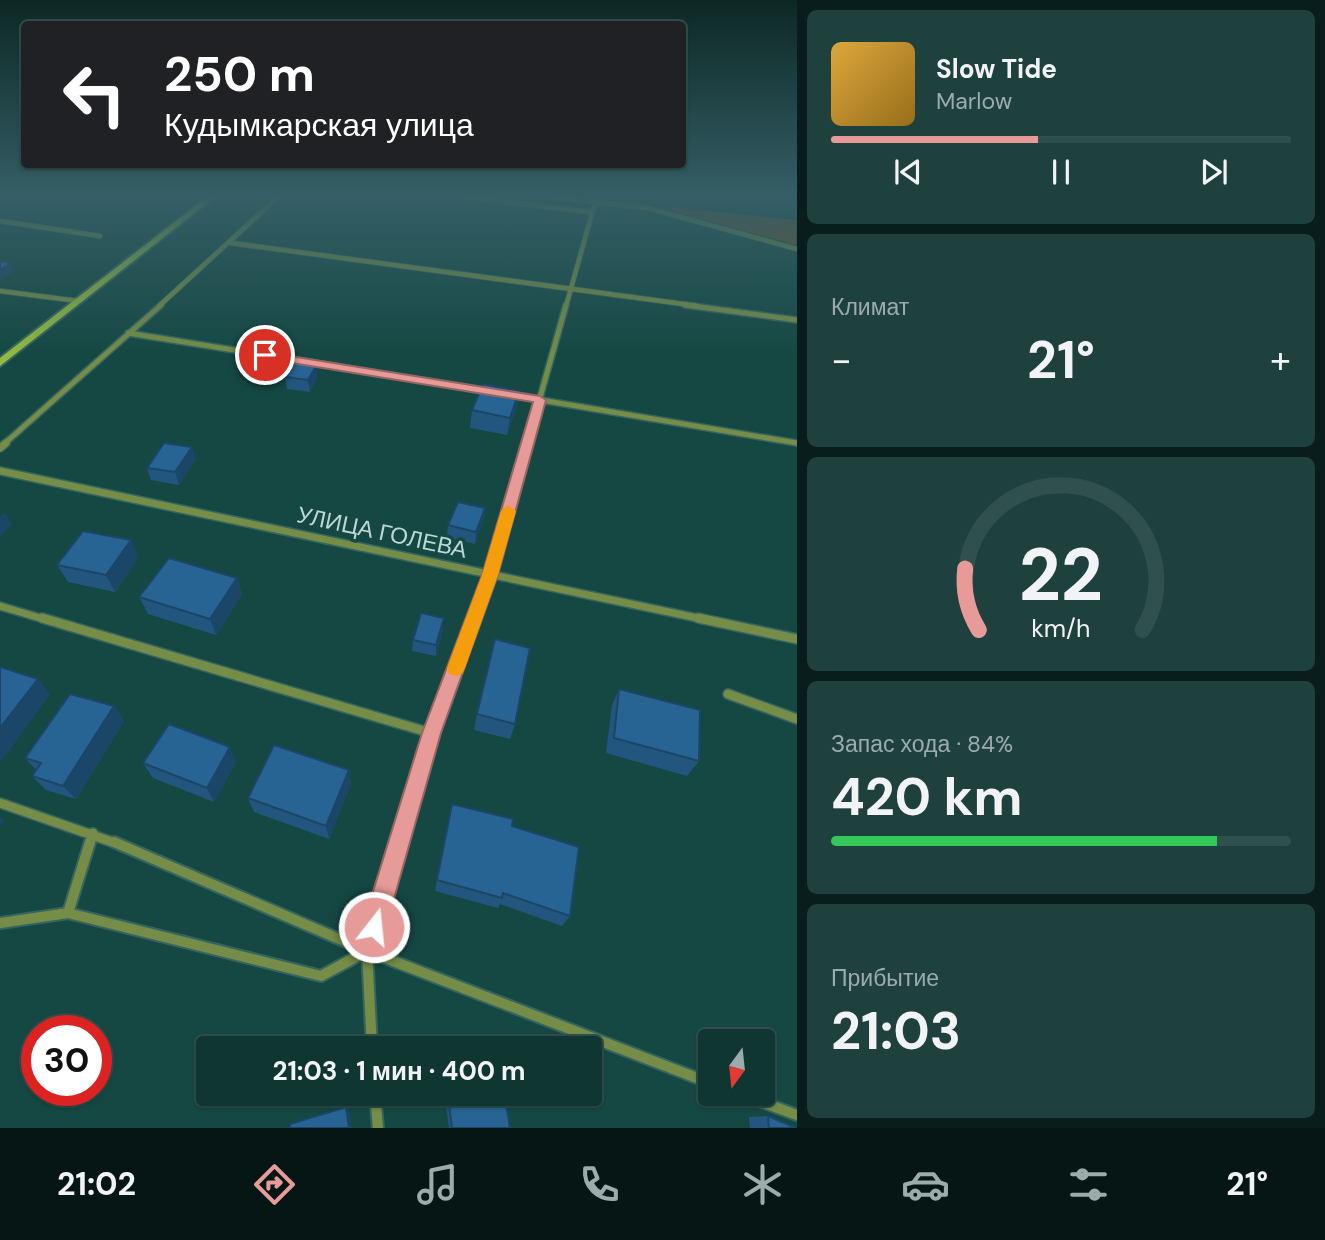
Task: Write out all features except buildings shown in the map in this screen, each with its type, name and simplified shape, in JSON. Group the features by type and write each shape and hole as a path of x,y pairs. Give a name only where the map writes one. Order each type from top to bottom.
{"main road":[{"path":"0,363 145,250"}],"street":[{"path":"0,448 223,250"},
{"path":"280,250 796,320"},
{"path":"371,1036 367,951 431,733 490,575 582,250"},
{"path":"0,291 78,302"},
{"path":"128,333 796,443"},
{"name":"УЛИЦА ГОЛЕВА","path":"0,471 796,639"},
{"path":"0,606 431,733"},
{"path":"727,694 796,719"},
{"path":"0,803 93,834 367,951 698,1078"},
{"path":"68,913 93,834"},
{"path":"0,923 68,913 321,976 367,951"},
{"path":"376,1106 378,1128"},
{"path":"772,1106 796,1115"}],"slow traffic":[{"path":"456,668 490,575 508,511"}],"route":[{"path":"265,355 540,400 490,575 431,733 374,927"}]}
